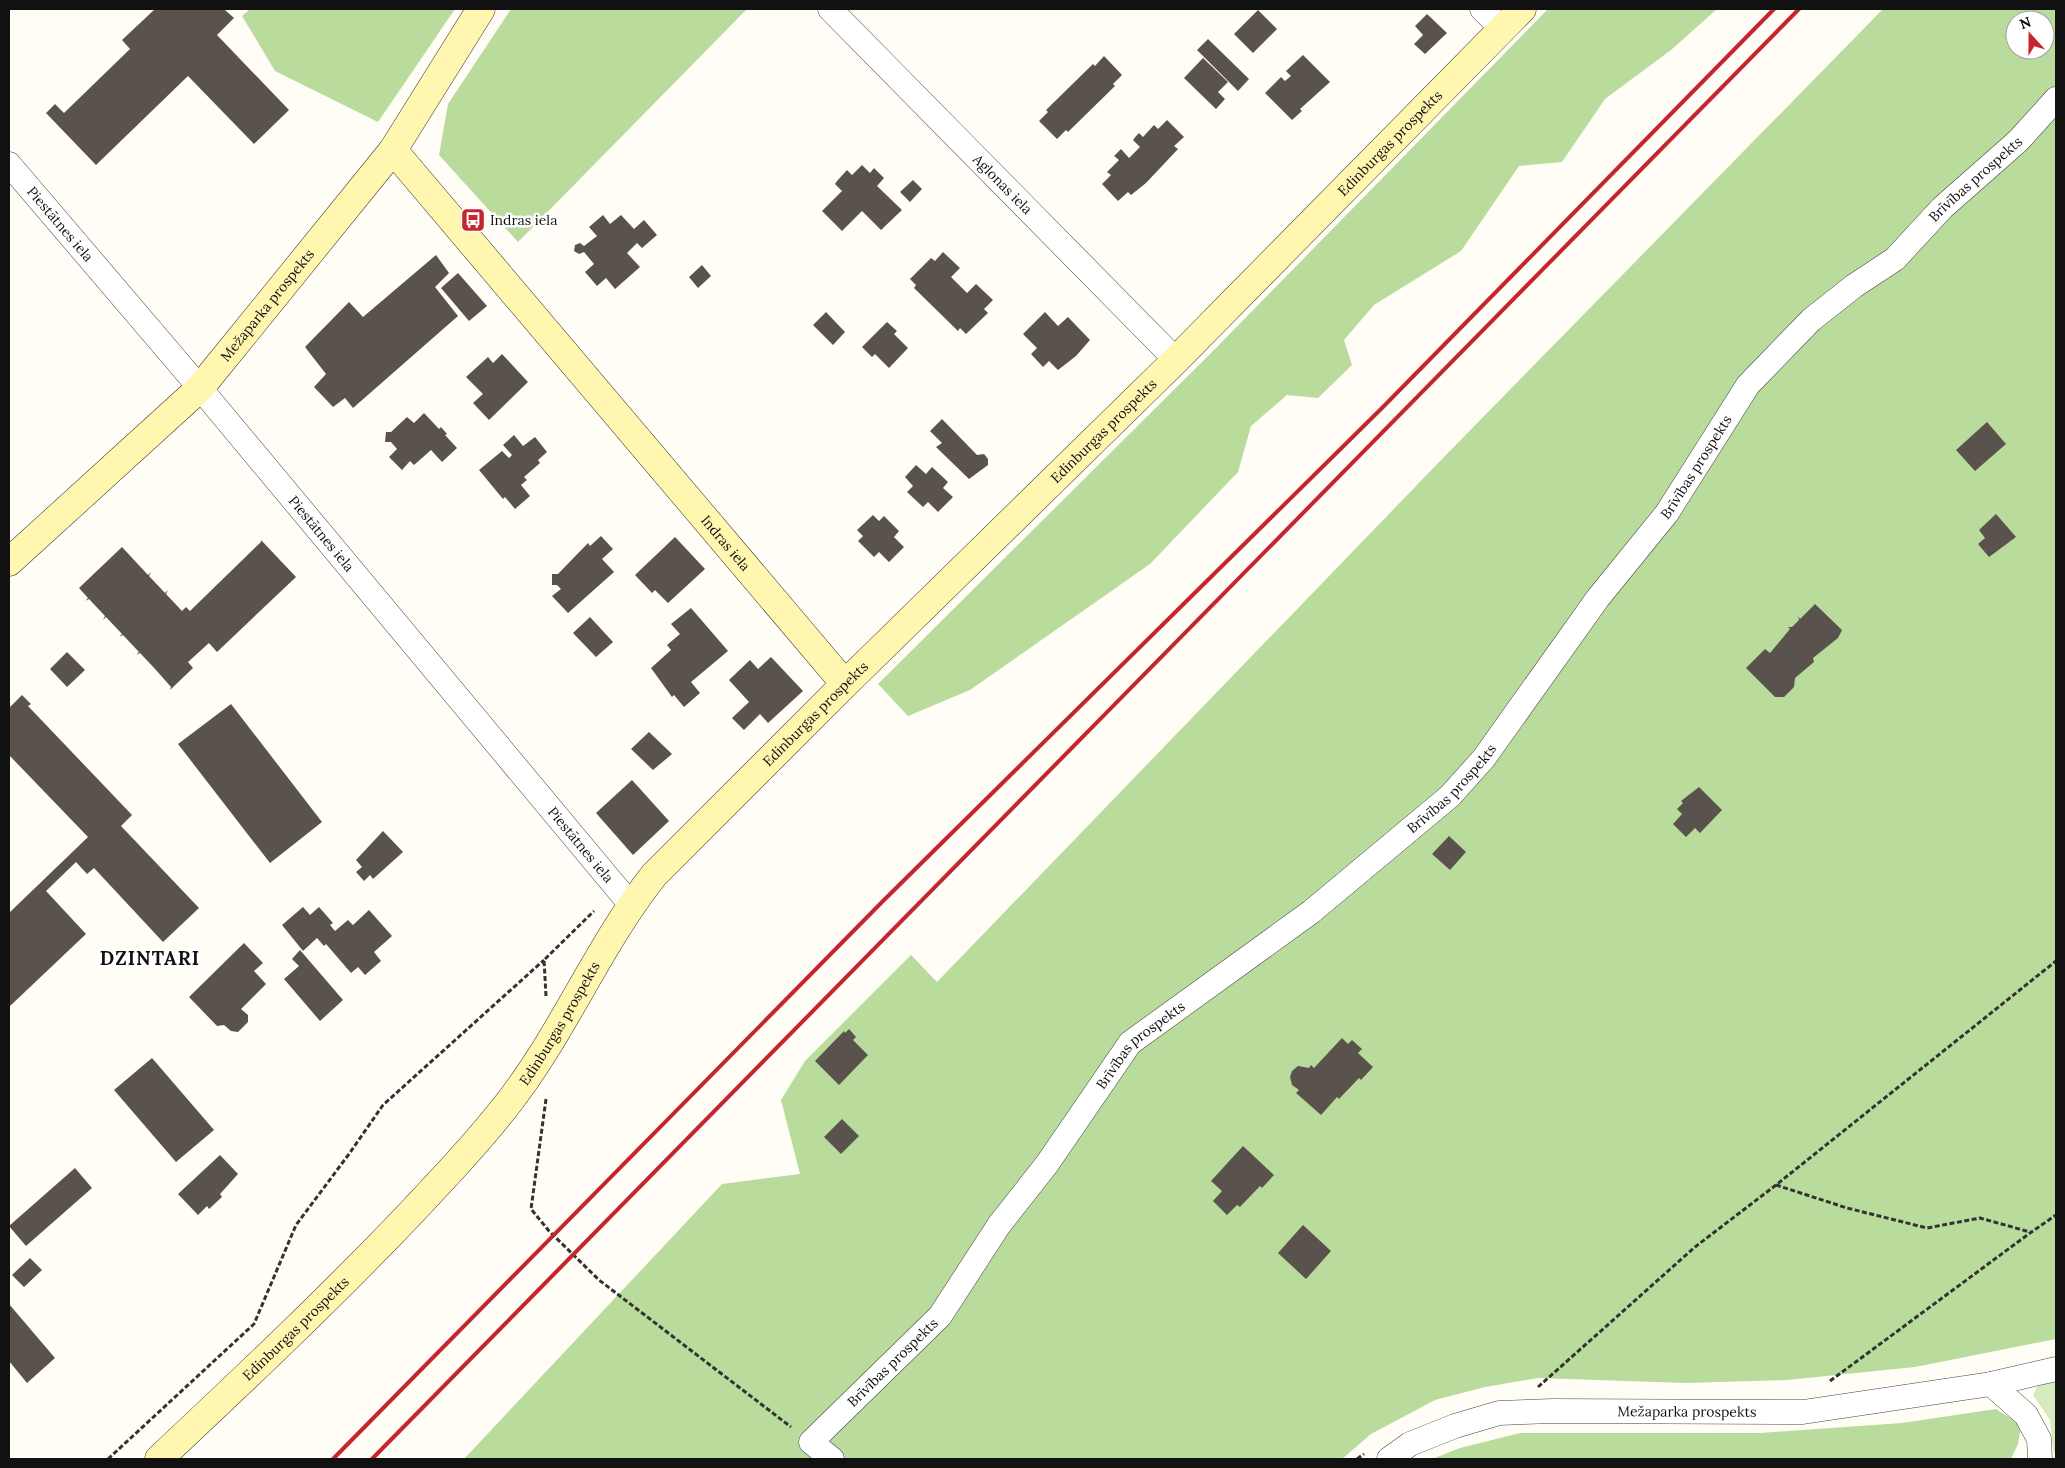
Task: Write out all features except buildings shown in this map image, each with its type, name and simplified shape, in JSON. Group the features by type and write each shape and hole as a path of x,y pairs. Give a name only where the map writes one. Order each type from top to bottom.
{"street":[{"name":"Mežaparka prospekts","path":"9,562 200,388 393,150 481,9"},
{"name":"Aglonas iela","path":"830,9 1176,360"},
{"path":"1482,9 1502,29"},
{"name":"Edinburgas prospekts","path":"159,1459 365,1262 507,1106 546,1048 630,905 654,875 845,684 1176,360 1522,9"},
{"name":"Brīvības prospekts","path":"811,1442 940,1316 999,1224 1047,1164 1130,1043 1311,912 1450,796 1484,758 1598,598 1667,513 1748,384 1810,320 1854,286 1895,259 1942,208 2018,141 2056,99"},
{"name":"Indras iela","path":"393,150 845,684"},
{"name":"Piestātnes iela","path":"9,164 200,388 630,905"},
{"name":"Mežaparka prospekts","path":"1389,1459 1410,1444 1455,1426 1499,1413 1553,1411 1803,1412 1991,1384 2056,1369"},
{"path":"1991,1384 2026,1414 2039,1439 2040,1459"},
{"path":"811,1442 832,1459"}],"path":[{"path":"108,1459 254,1324 296,1225 383,1105 544,960 597,908"},
{"path":"544,960 546,998"},
{"path":"1538,1387 1695,1247 1776,1185 2056,961"},
{"path":"546,1097 531,1209 549,1230 599,1280 811,1442"},
{"path":"1776,1185 1847,1208 1927,1228 1980,1218 2030,1232"},
{"path":"1826,1385 2030,1232 2056,1215"}],"green space":[{"path":"250,9 455,9 378,122 275,71 242,16"},
{"path":"511,9 747,9 518,242 439,155 448,104"},
{"path":"1548,9 1717,9 1671,50 1605,99 1562,162 1519,166 1461,251 1374,305 1344,340 1352,365 1318,398 1287,395 1251,426 1238,472 1150,564 970,690 908,716 878,684 1215,349"},
{"path":"1883,9 2056,9 2056,1339 1915,1367 1787,1380 1685,1383 1538,1378 1485,1387 1435,1400 1371,1434 1342,1459 464,1459 722,1184 800,1174 781,1100 805,1061 911,955 937,982 1443,458"},
{"path":"2056,1378 2056,1458 2053,1449 2050,1420 2033,1395 2040,1381"},
{"path":"1996,1409 2021,1425 2018,1444 2011,1459 1432,1459 1460,1448 1520,1433 1760,1433 1902,1423"}],"railway":[{"path":"333,1459 883,901 1383,407 1774,9"},
{"path":"372,1459 1799,9"}],"place":[{"name":"Indras iela","path":"473,220"}],"district":[{"name":"DZINTARI","path":"150,958"}]}
